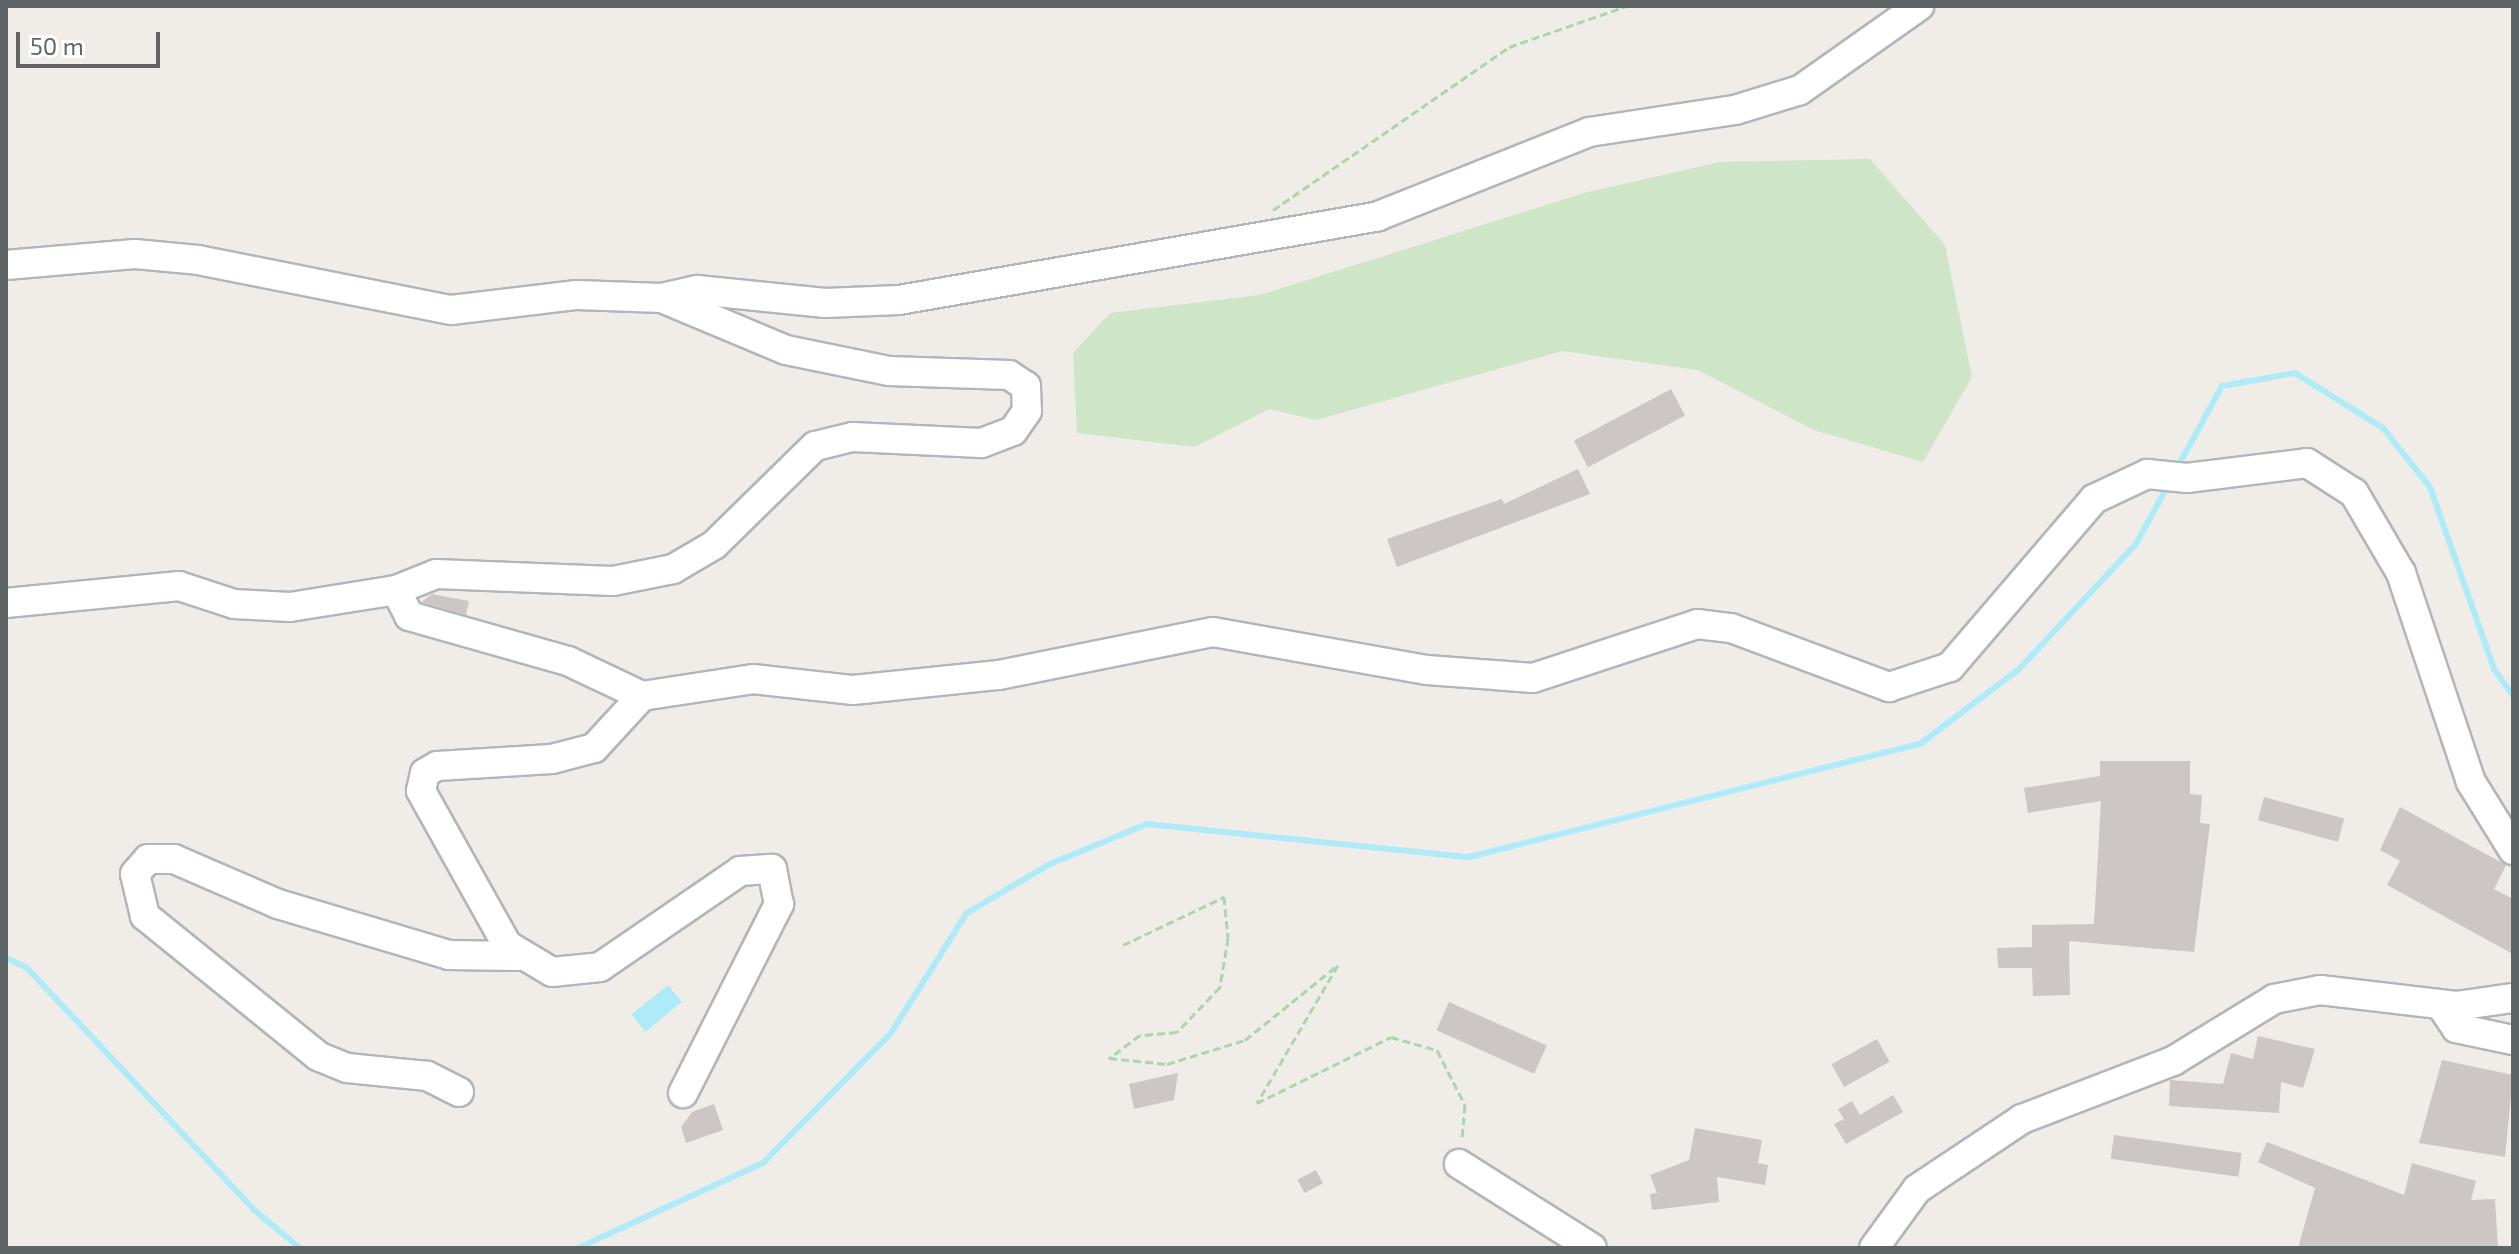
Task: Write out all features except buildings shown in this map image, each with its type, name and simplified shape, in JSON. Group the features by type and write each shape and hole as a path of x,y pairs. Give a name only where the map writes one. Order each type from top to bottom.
{"street":[{"path":"6,265 135,254 198,260 451,310 577,295 662,298 720,290 825,303 899,300 1378,216 1589,132 1735,110 1800,90 1919,6"},
{"path":"6,603 179,586 234,604 290,607 396,590 436,574 644,577 714,545 815,446 852,437 981,443 1013,431 1027,411 1026,386 1009,375 889,371 798,353 704,321 662,298"},
{"path":"396,590 409,616 568,661 642,696 753,679 853,690 983,677 1213,632 1427,670 1533,678 1697,624 1731,628 1865,681 1913,684 1950,667 1971,646 2094,499 2147,474 2177,477 2289,461 2323,467 2354,493 2417,610 2471,782 2513,850"},
{"path":"517,956 424,802 421,781 437,766 552,759 594,748 642,696"},
{"path":"459,1092 427,1076 347,1068 318,1056 145,916 135,874 148,859 174,859 278,904 449,955 517,956 552,972 588,972 740,871 772,869 779,904 683,1093"},
{"path":"1874,1248 1917,1189 2022,1119 2173,1061 2274,999 2320,990 2484,1006 2513,998"},
{"path":"2440,1004 2456,1028 2513,1040"},
{"path":"1459,1164 1592,1248"}],"path":[{"path":"1240,239 1285,199 1466,72 1509,47 1627,6"},
{"path":"1123,945 1224,897 1228,938 1220,987 1177,1032 1140,1035 1109,1058 1167,1064 1245,1040 1338,965 1257,1103 1391,1037 1437,1050 1465,1105 1459,1164"}],"green space":[{"path":"1870,159 1945,245 1972,377 1923,462 1814,430 1698,370 1562,351 1316,420 1269,409 1195,447 1077,433 1073,353 1110,313 1260,295 1584,193 1720,162"}],"water":[{"path":"668,985 682,1002 645,1032 631,1015"}],"waterway":[{"path":"2177,468 2222,386 2295,373 2383,428 2430,487 2494,669 2513,695"},
{"path":"578,1248 763,1163 891,1033 967,913 1050,864 1147,824 1469,857 1920,744 2018,670 2136,544 2168,485"},
{"path":"6,958 27,968 254,1210 300,1248"}]}
